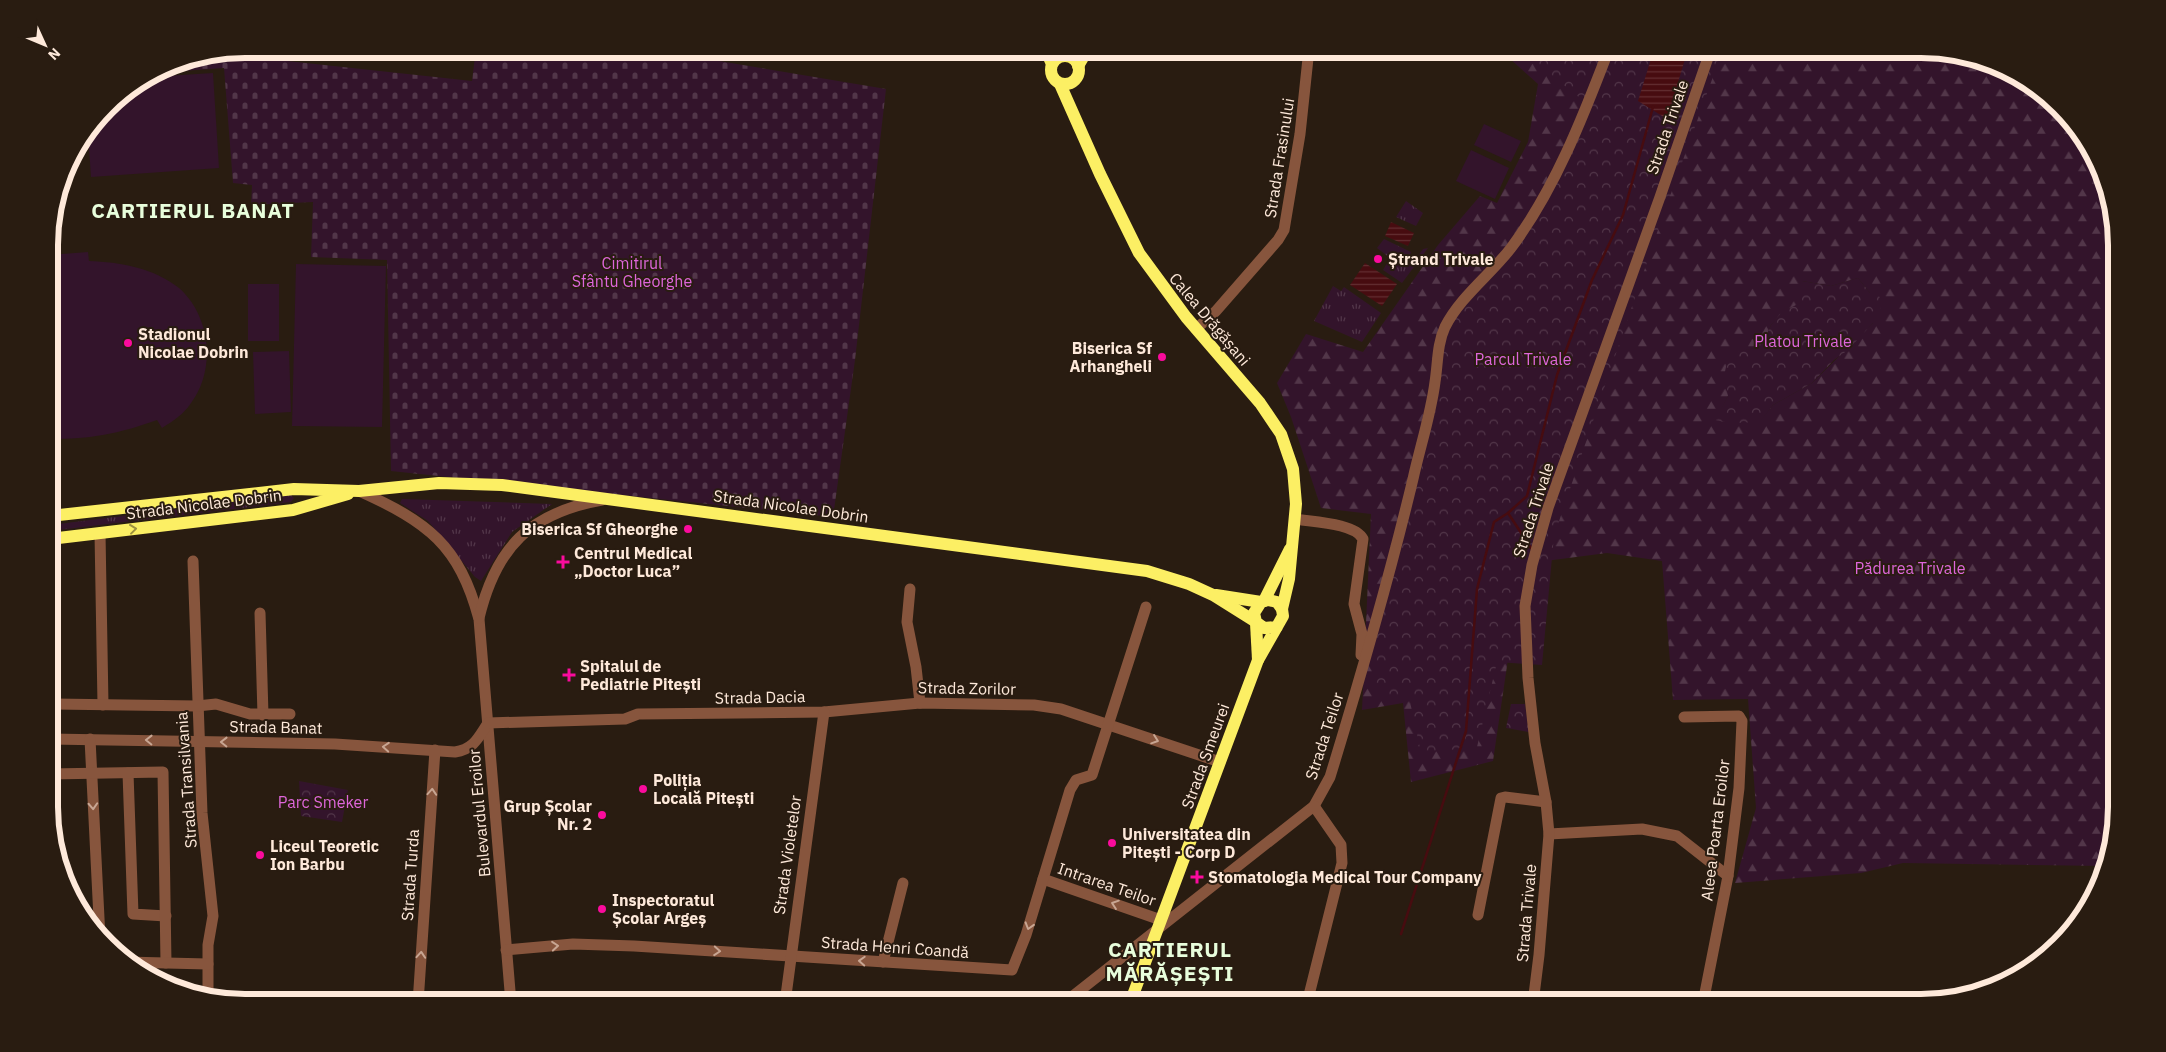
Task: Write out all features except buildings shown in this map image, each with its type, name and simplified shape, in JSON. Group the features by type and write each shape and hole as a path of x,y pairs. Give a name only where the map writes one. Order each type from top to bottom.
{"main road":[{"path":"1058,58 1051,73 1060,84 1073,82 1078,75 1078,66 1083,58"},
{"path":"1061,58 1078,66"},
{"name":"Calea Drăgășani","path":"1073,82 1076,119"},
{"name":"Calea Drăgășani","path":"1060,84 1139,253 1160,285 1260,403 1281,434 1292,469 1296,519 1290,579 1282,609"},
{"name":"Strada Nicolae Dobrin","path":"58,515 294,489 359,491 439,483 502,485 1147,571 1189,584 1213,595 1256,622"},
{"path":"293,510 299,502 298,494 294,489"},
{"name":"Strada Nicolae Dobrin","path":"58,538 293,510 359,491"},
{"name":"Calea Drăgășani","path":"1263,601 1294,543"},
{"name":"Strada Nicolae Dobrin","path":"1213,595 1263,601"},
{"path":"1263,601 1276,602 1282,609 1282,619 1277,627 1268,629 1256,622 1255,608 1263,601"},
{"name":"Strada Smeurei","path":"1256,622 1258,660"},
{"name":"Strada Smeurei","path":"1133,995 1258,660 1277,627"}],"street":[{"name":"Strada Frasinului","path":"1196,329 1222,304 1278,240 1284,230 1300,134 1309,58"},
{"name":"Strada Teilor","path":"1074,995 1159,925 1314,806 1330,777 1382,600 1433,391 1438,350 1445,328 1457,309 1511,248 1541,203 1567,149 1605,58"},
{"name":"Strada Trivale","path":"1534,995 1540,955 1548,834 1546,802 1535,743 1526,650 1525,606 1532,565 1548,508 1708,58"},
{"name":"Bulevardul Eroilor","path":"359,491 400,511 442,542 456,560 472,594 479,619 510,995"},
{"name":"Bulevardul Eroilor","path":"479,619 486,590 492,575 504,556 519,539 531,528 552,514 578,504 608,499"},
{"path":"1296,519 1348,528 1360,533 1363,539 1354,604 1362,634 1360,675"},
{"path":"100,533 103,705"},
{"name":"Strada Transilvania","path":"193,561 202,813 213,916 208,945 208,991"},
{"path":"910,590 907,622 916,667 920,703"},
{"path":"1108,724 1146,607"},
{"path":"260,613 264,714"},
{"name":"Strada Zorilor","path":"824,712 920,703 1041,706 1061,709 1220,762"},
{"path":"58,704 197,706 216,704 250,714 290,714"},
{"name":"Strada Dacia","path":"488,723 625,719 638,714 824,712"},
{"name":"Strada Violetelor","path":"786,995 824,712"},
{"name":"Aleea Poarta Eroilor","path":"1684,717 1741,718 1739,788 1728,876 1705,995"},
{"name":"Strada Banat","path":"58,739 335,744 455,752 467,750 488,723"},
{"name":"Strada Henri Coandă","path":"506,950 573,944 634,946 1012,970 1026,935 1070,790 1076,780 1092,775 1108,724"},
{"path":"90,739 99,925"},
{"name":"Strada Turda","path":"419,995 435,750"},
{"path":"58,774 163,772 166,963"},
{"path":"128,773 133,914 166,916"},
{"path":"1478,915 1501,798 1546,802"},
{"path":"1308,995 1342,863 1341,845 1314,806"},
{"path":"1548,834 1642,829 1677,836 1728,876"},
{"name":"Intrarea Teilor","path":"1043,879 1159,925"},
{"path":"883,962 904,883"},
{"path":"140,962 208,964"}],"green space":[{"name":"Cimitirul Sfântu Gheorghe","path":"268,58 472,81 475,58 701,58 886,89 855,360 833,517 391,471 387,260 311,257 313,202 251,205 252,185 233,183 224,68 174,72 185,67 220,59"},
{"name":"Pădurea Trivale","path":"1509,58 1946,59 1981,67 2015,83 2045,104 2070,131 2089,162 2099,185 2105,208 2108,233 2108,819 2105,844 2099,866 1903,863 1861,873 1735,883 1756,808 1748,699 1673,700 1662,561 1607,553 1522,564 1493,761 1411,782 1403,703 1362,710 1371,514 1321,508 1291,417 1277,383 1306,334 1363,352 1438,245 1480,196 1497,203 1528,142 1538,84","holes":["1858,278 1870,293 1873,323 1812,383 1773,405 1760,421 1716,420 1728,396 1729,354 1755,348 1766,337 1771,325 1782,313 1803,302 1802,281 1831,286"]},
{"name":"Parcul Trivale","path":"1529,58 1720,58 1661,221 1554,536 1542,665 1497,662 1477,747 1421,753 1409,697 1375,697 1378,602 1431,383 1437,343 1539,201 1585,102"},
{"path":"213,73 219,168 91,177 89,142 96,131 121,104 141,89 164,76"},
{"path":"1484,124 1521,141 1511,162 1474,145"},
{"path":"1471,150 1509,168 1495,199 1456,181"},
{"path":"1406,201 1423,213 1416,226 1396,217"},
{"path":"1384,239 1411,252 1410,255 1416,259 1423,249 1428,248 1402,283 1383,270 1390,258 1377,248"},
{"name":"Stadionul Nicolae Dobrin","path":"88,252 89,261 136,267 159,275 179,288 198,313 206,344 207,359 204,375 199,390 185,411 162,428 157,420 104,435 58,439 58,254"},
{"path":"296,264 386,266 382,427 292,426"},
{"name":"Platou Trivale","path":"1858,278 1870,293 1880,297 1881,311 1873,323 1848,350 1834,360 1812,383 1773,405 1760,422 1731,423 1715,420 1728,396 1724,376 1729,353 1755,348 1766,337 1771,325 1782,312 1802,302 1802,281 1831,286"},
{"path":"248,284 279,284 279,341 248,341"},
{"path":"1333,286 1341,291 1344,287 1381,313 1362,342 1314,321"},
{"path":"289,351 291,412 255,414 253,352"},
{"path":"291,495 294,498 291,502 58,530 58,524"},
{"path":"402,499 552,504 512,532 481,581 475,577 428,521 400,503"},
{"path":"1511,704 1525,704 1529,732 1506,728"},
{"name":"Parc Smeker","path":"299,781 348,790 342,822 301,816"}],"shaded area":[{"path":"1651,58 1685,58 1667,119 1638,101"},
{"path":"1391,222 1414,233 1408,246 1385,236"},
{"path":"1365,263 1397,284 1382,306 1350,285"}],"waterway":[{"path":"1401,934 1466,731 1477,589 1494,522 1508,513 1527,496 1557,375 1592,280 1623,215 1653,107"},
{"path":"1508,513 1533,551"}],"place":[{"name":"Ștrand Trivale","path":"1378,259"},
{"name":"Stadionul Nicolae Dobrin","path":"128,343"},
{"name":"Biserica Sf Arhangheli","path":"1162,357"},
{"name":"Biserica Sf Gheorghe","path":"688,529"},
{"name":"Centrul Medical „Doctor Luca”","path":"563,562"},
{"name":"Spitalul de Pediatrie Pitești","path":"569,675"},
{"name":"Poliția Locală Pitești","path":"643,789"},
{"name":"Grup Școlar Nr. 2","path":"602,815"},
{"name":"Universitatea din Pitești - Corp D","path":"1112,843"},
{"name":"Liceul Teoretic Ion Barbu","path":"260,855"},
{"name":"Stomatologia Medical Tour Company","path":"1197,877"},
{"name":"Inspectoratul Școlar Argeș","path":"602,909"}],"district":[{"name":"CARTIERUL BANAT","path":"193,210"},
{"name":"CARTIERUL MĂRĂȘEȘTI","path":"1170,961"}]}
